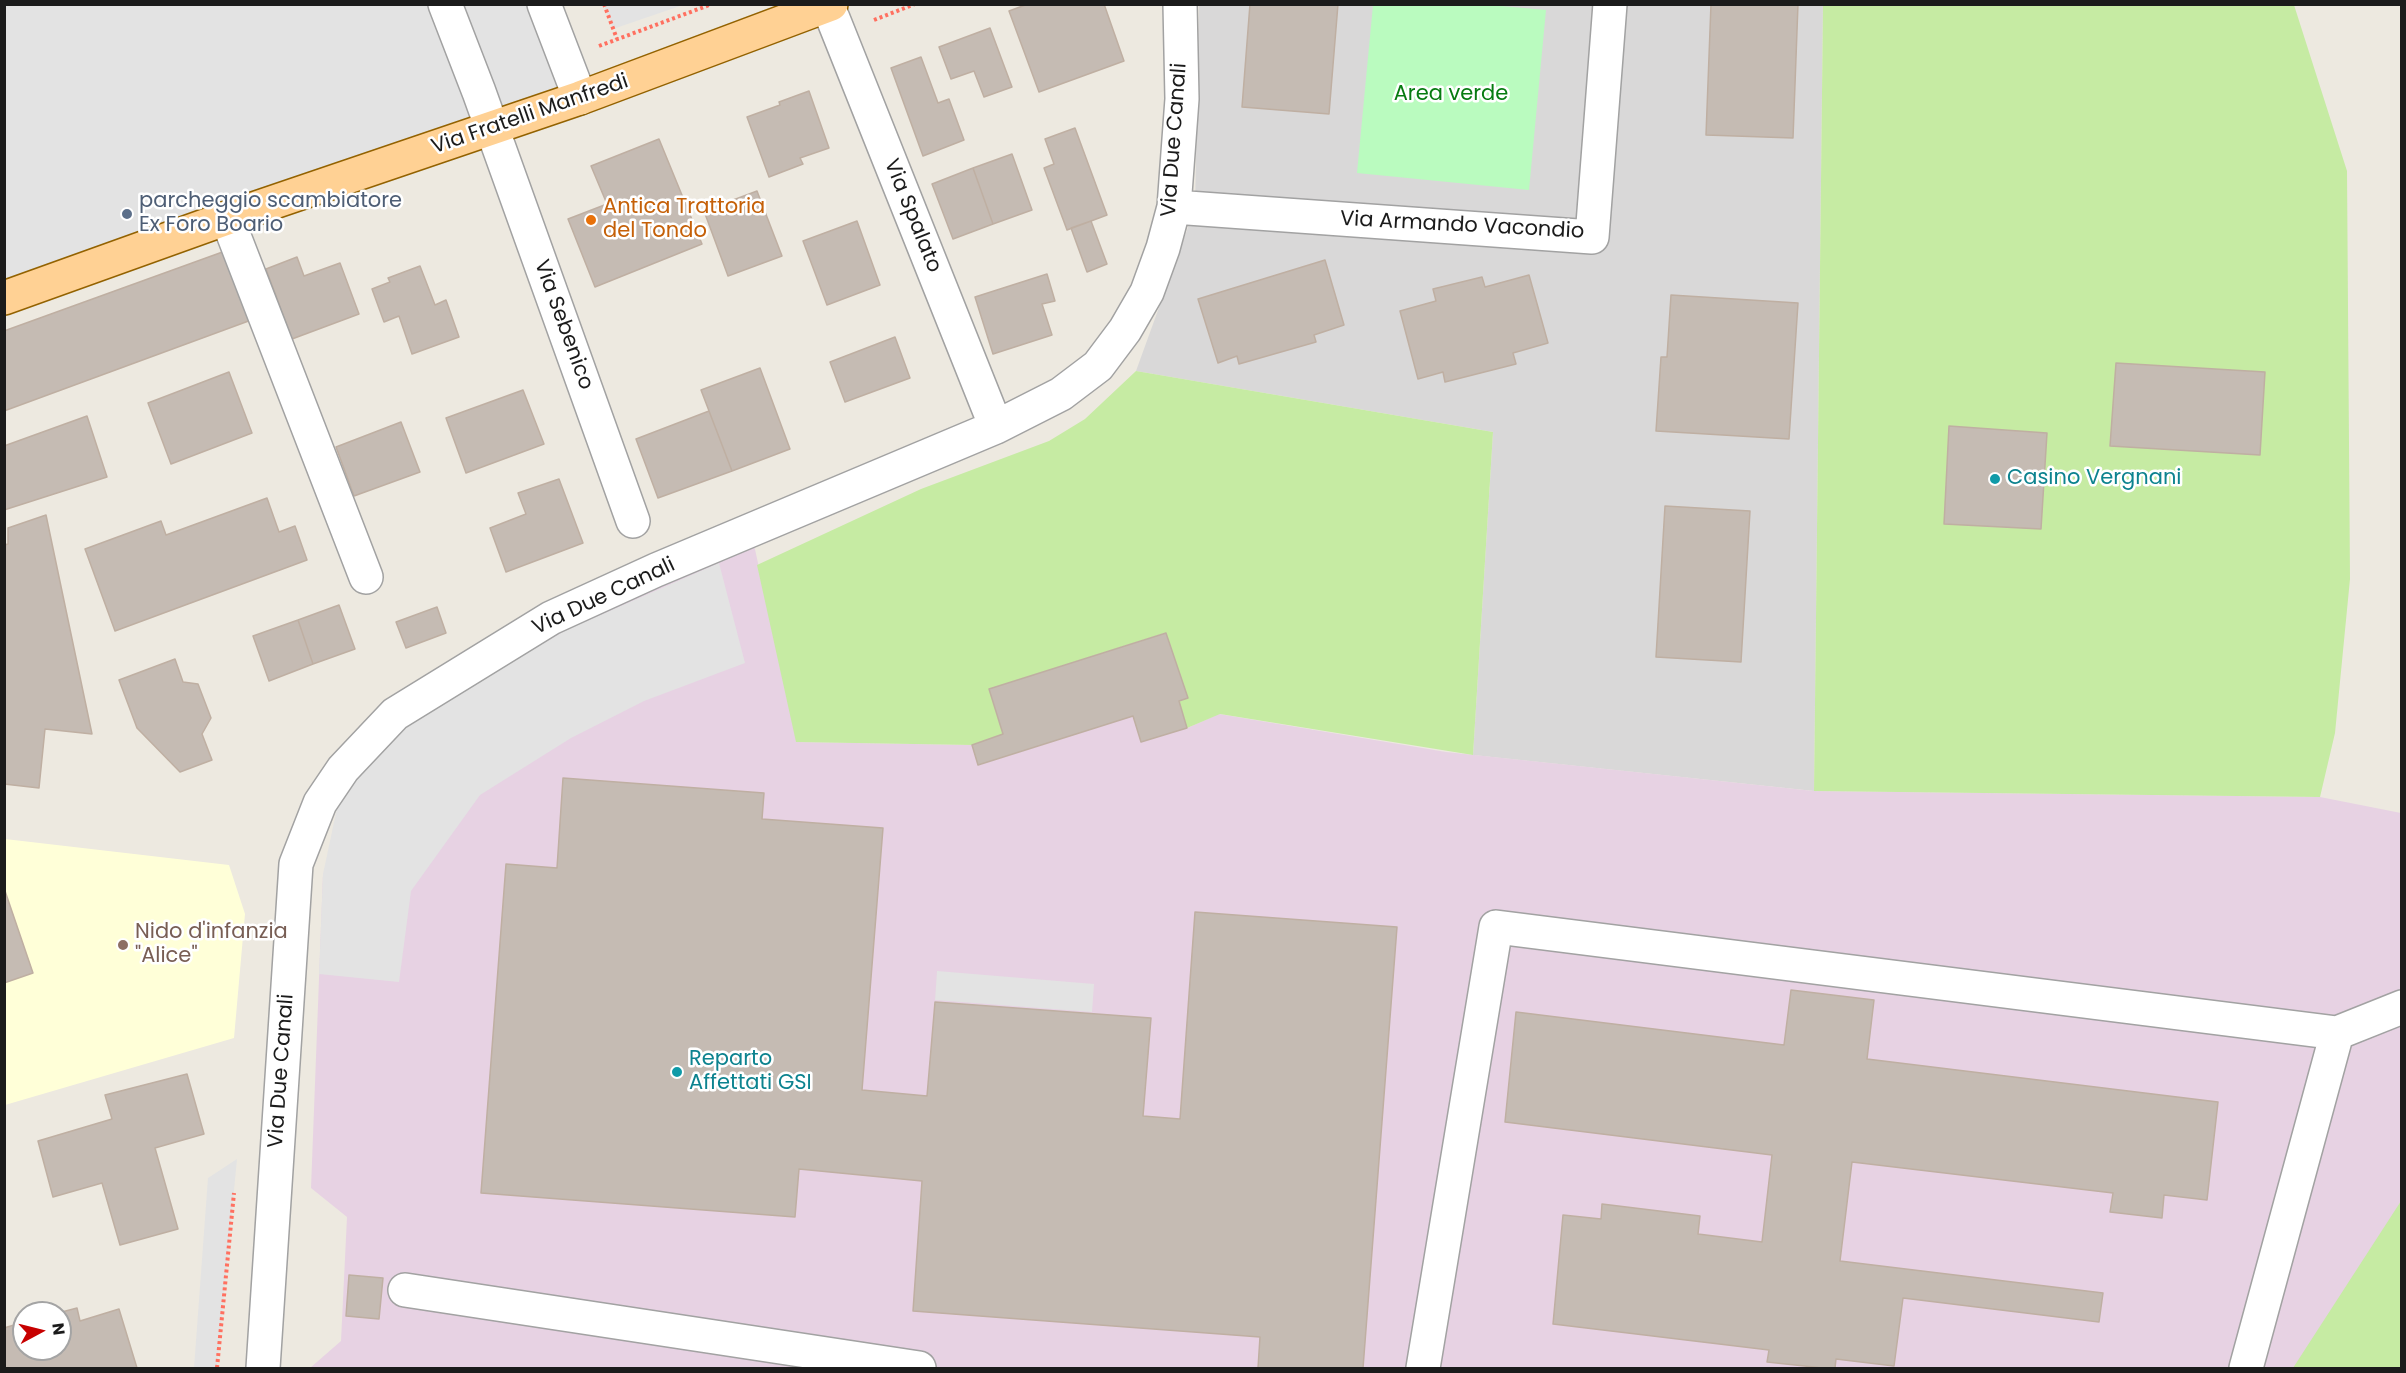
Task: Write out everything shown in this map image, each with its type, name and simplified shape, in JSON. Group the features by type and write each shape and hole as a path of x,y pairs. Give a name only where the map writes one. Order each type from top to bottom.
{"main road":[{"name":"Via Fratelli Manfredi","path":"4,298 227,218 493,129 829,5"}],"street":[{"path":"544,4 580,98"},
{"name":"Via Due Canali","path":"263,1368 296,864 320,803 343,769 395,714 551,618 656,570 996,427 1060,394 1098,366 1125,330 1147,292 1163,248 1174,207 1182,99 1180,4"},
{"name":"Via Armando Vacondio","path":"1174,207 1592,237 1610,4"},
{"name":"Via Spalato","path":"829,5 996,427"},
{"name":"Via Sebenico","path":"449,15 493,129 633,521"},
{"path":"227,218 366,577"},
{"path":"1423,1368 1496,927 2337,1033 2402,1007"},
{"path":"2246,1368 2337,1033"},
{"path":"405,1290 919,1368"}],"path":[{"path":"604,4 617,39"},
{"path":"217,1368 235,1182"}],"shaded area":[{"path":"604,4 683,5 613,29"},
{"name":"parcheggio scambiatore Ex Foro Boario","path":"4,5 544,5 580,98 5,299"},
{"path":"1199,5 1823,5 1814,791 1473,755 1493,432 1136,371 1195,208"},
{"path":"751,531 797,742 972,745 979,765 1133,716 1141,742 1187,728 1219,714 1446,752 1814,791 2320,797 2401,813 2402,1363 2398,1368 310,1368 341,1341 347,1217 311,1188 323,874 422,697"},
{"path":"719,563 745,663 644,701 571,738 480,795 411,891 399,982 319,974 323,874 346,766 411,721 566,630"},
{"name":"Nido d'infanzia \"Alice\"","path":"5,839 229,865 245,914 234,1038 5,1105"},
{"path":"937,971 1094,984 1092,1012 935,1000"},
{"path":"237,1159 217,1368 194,1368 208,1178"}],"green space":[{"name":"Area verde","path":"1373,5 1490,5 1546,10 1529,190 1357,173"},
{"path":"1823,5 2294,5 2347,171 2350,579 2335,733 2320,797 1814,791"},
{"path":"1136,371 1493,432 1473,755 1220,714 1187,728 1179,701 1187,698 1165,633 989,689 1003,734 972,745 796,742 757,565 921,489 1049,441 1085,419"},
{"path":"2401,1201 2401,1368 2293,1368"}],"building":[{"path":"1028,4 1104,4 1124,61 1039,92 1009,11"},
{"path":"1250,4 1338,4 1329,114 1242,107"},
{"path":"1711,4 1798,4 1793,138 1706,135"},
{"path":"990,28 1012,87 984,97 974,71 951,79 939,47"},
{"path":"921,57 938,103 949,99 964,140 923,156 891,68"},
{"path":"809,91 829,148 800,158 803,164 769,177 747,117"},
{"path":"1075,128 1107,215 1067,230 1044,168 1054,164 1045,139"},
{"path":"659,139 702,244 595,287 568,219 607,204 591,166"},
{"path":"1012,154 1032,210 993,224 973,168"},
{"path":"973,168 993,224 953,239 932,184"},
{"path":"757,191 782,256 728,276 704,211"},
{"path":"857,221 880,285 827,305 803,241"},
{"path":"1091,221 1107,264 1087,272 1071,228"},
{"path":"228,250 254,319 4,411 4,331"},
{"path":"297,257 304,276 340,263 359,314 292,339 266,269"},
{"path":"1325,260 1344,325 1314,335 1316,342 1239,364 1237,356 1218,363 1198,299"},
{"path":"420,266 435,305 446,300 459,337 412,354 399,316 384,322 372,289 390,282 388,278"},
{"path":"1047,274 1055,301 1042,304 1052,335 993,354 975,297"},
{"path":"1529,275 1548,343 1513,353 1516,364 1445,382 1443,372 1418,379 1400,311 1436,301 1433,289 1482,277 1485,287"},
{"path":"1671,295 1798,303 1789,439 1656,431 1661,357 1667,357"},
{"path":"895,337 910,378 845,402 830,362"},
{"path":"2116,363 2265,372 2260,455 2110,446"},
{"path":"760,368 790,449 732,471 701,390"},
{"path":"229,372 252,433 171,464 148,403"},
{"path":"523,390 544,444 466,473 446,418"},
{"path":"709,411 732,471 658,498 636,439"},
{"path":"87,416 107,477 4,510 4,446"},
{"path":"401,422 420,472 354,496 336,447"},
{"name":"Casino Vergnani","path":"1949,426 2047,433 2041,529 1944,524"},
{"path":"559,479 583,543 506,572 490,528 526,514 518,493"},
{"path":"267,498 279,532 295,526 307,560 115,631 85,549 161,521 166,535"},
{"path":"1665,506 1750,511 1741,662 1656,657"},
{"path":"46,515 92,734 45,729 39,788 4,784 4,545 8,544 8,528"},
{"path":"339,605 355,649 313,664 298,620"},
{"path":"437,607 446,633 406,648 396,622"},
{"path":"298,620 313,664 269,681 253,636"},
{"path":"1166,633 1188,698 1179,701 1187,728 1141,742 1133,716 978,765 972,745 1003,734 989,689"},
{"path":"175,659 183,682 198,684 211,718 202,734 212,760 180,772 137,728 119,680"},
{"name":"Reparto Affettati GSI","path":"563,778 764,793 762,819 883,828 862,1090 927,1096 935,1002 1151,1018 1143,1116 1180,1119 1195,912 1397,927 1363,1368 1258,1368 1260,1337 913,1311 922,1181 799,1169 795,1217 481,1193 506,864 557,868"},
{"path":"4,888 33,973 4,983"},
{"path":"1791,990 1874,1000 1867,1059 2218,1102 2207,1200 2164,1195 2162,1218 2110,1212 2113,1193 1852,1162 1840,1261 2103,1293 2099,1322 1903,1298 1894,1366 1836,1359 1835,1368 1767,1362 1769,1350 1553,1324 1563,1215 1601,1219 1602,1204 1700,1216 1698,1234 1762,1242 1772,1155 1505,1122 1516,1012 1784,1045"},
{"path":"187,1074 204,1134 155,1148 178,1229 120,1245 102,1183 53,1197 38,1141 112,1119 105,1095"},
{"path":"349,1275 383,1278 379,1319 346,1316"},
{"path":"77,1308 80,1321 119,1309 137,1368 4,1368 4,1328 12,1326 12,1361 72,1361 72,1309"}],"place":[{"name":"parcheggio scambiatore Ex Foro Boario","path":"127,214"},
{"name":"Antica Trattoria del Tondo","path":"591,220"},
{"name":"Casino Vergnani","path":"1995,479"},
{"name":"Nido d'infanzia \"Alice\"","path":"123,945"},
{"name":"Reparto Affettati GSI","path":"677,1072"}]}
